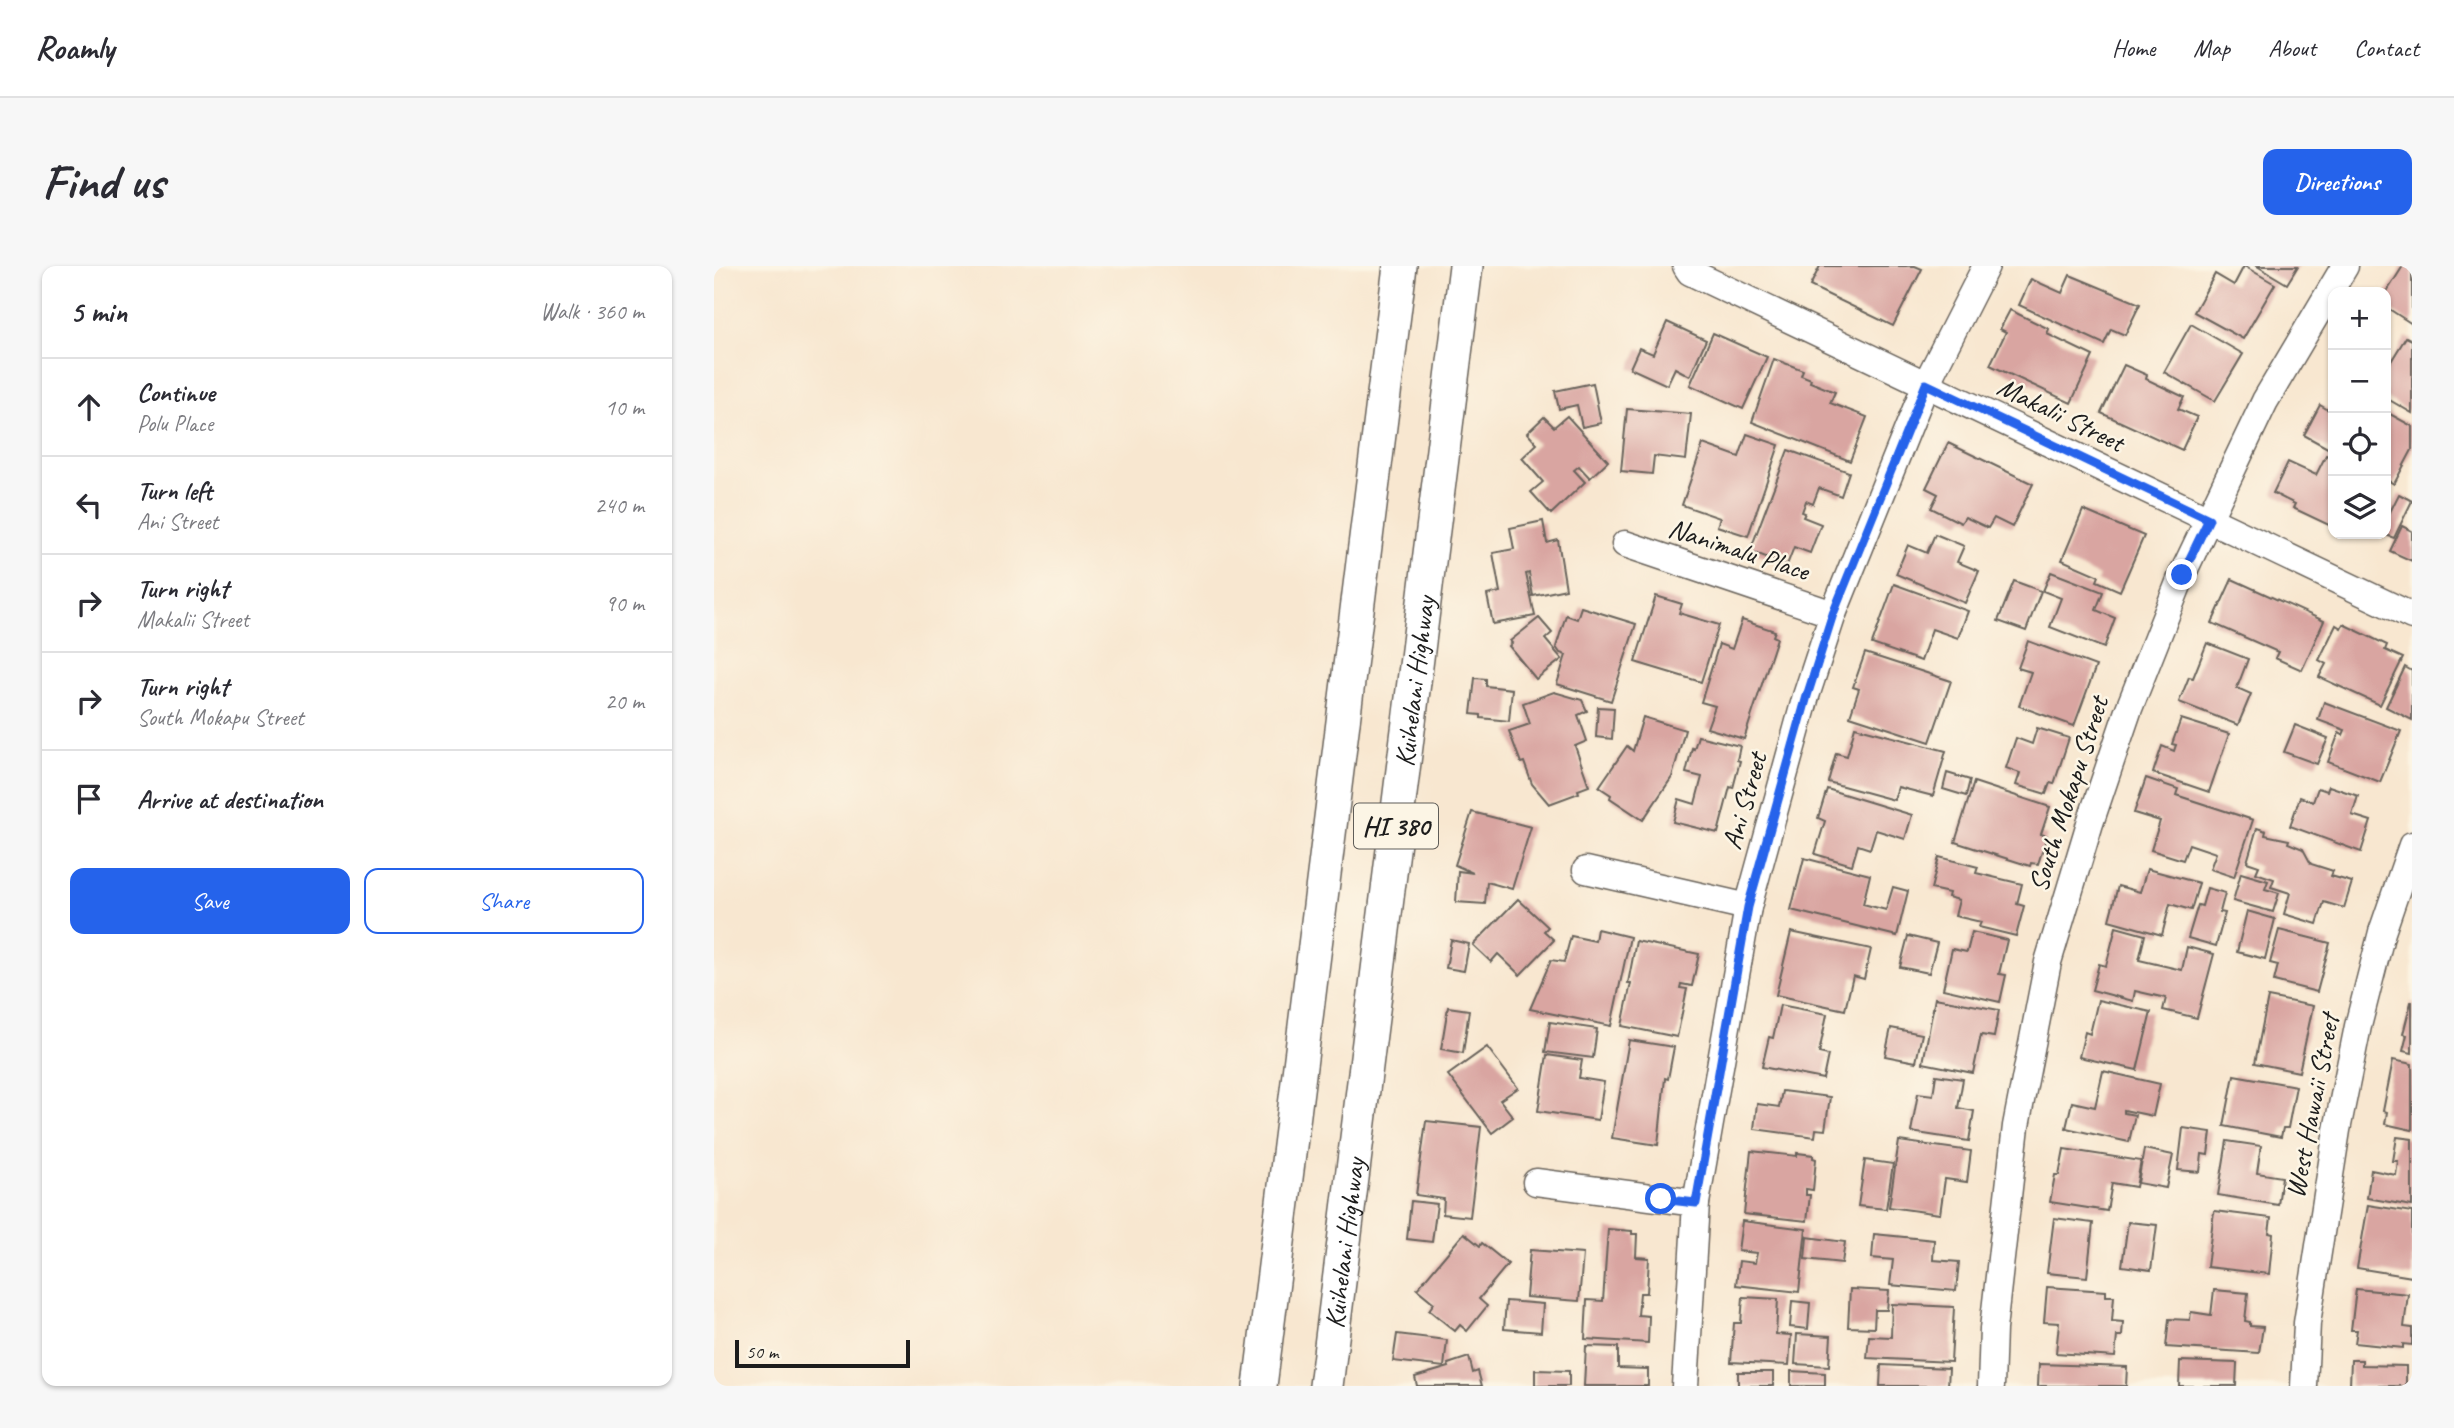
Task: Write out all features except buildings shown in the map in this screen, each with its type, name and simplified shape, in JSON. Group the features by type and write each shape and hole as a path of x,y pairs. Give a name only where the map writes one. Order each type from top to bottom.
{"main road":[{"name":"HI 380","path":"1260,1386 1401,266"},
{"name":"Kuihelani Highway","path":"1326,1386 1466,266"}],"street":[{"name":"Makalii Street","path":"1686,266 1690,272 2412,616"},
{"name":"Ani Street","path":"1685,1386 1696,1203 1748,907 1807,696 1833,614 1926,384 1986,266"},
{"name":"South Mokapu Street","path":"1991,1386 1993,1329 2016,1126 2048,962 2066,897 2125,719 2182,575 2264,401 2345,266"},
{"name":"Nanimalu Place","path":"1625,544 1833,614"},
{"name":"West Hawaii Street","path":"2304,1386 2307,1323 2352,1052 2382,932 2412,845"},
{"path":"1586,870 1748,907"},
{"path":"1536,1182 1696,1203"}],"route":[{"path":"1661,1199 1696,1203 1748,907 1807,696 1833,614 1926,384 2209,519 2182,575"}]}
